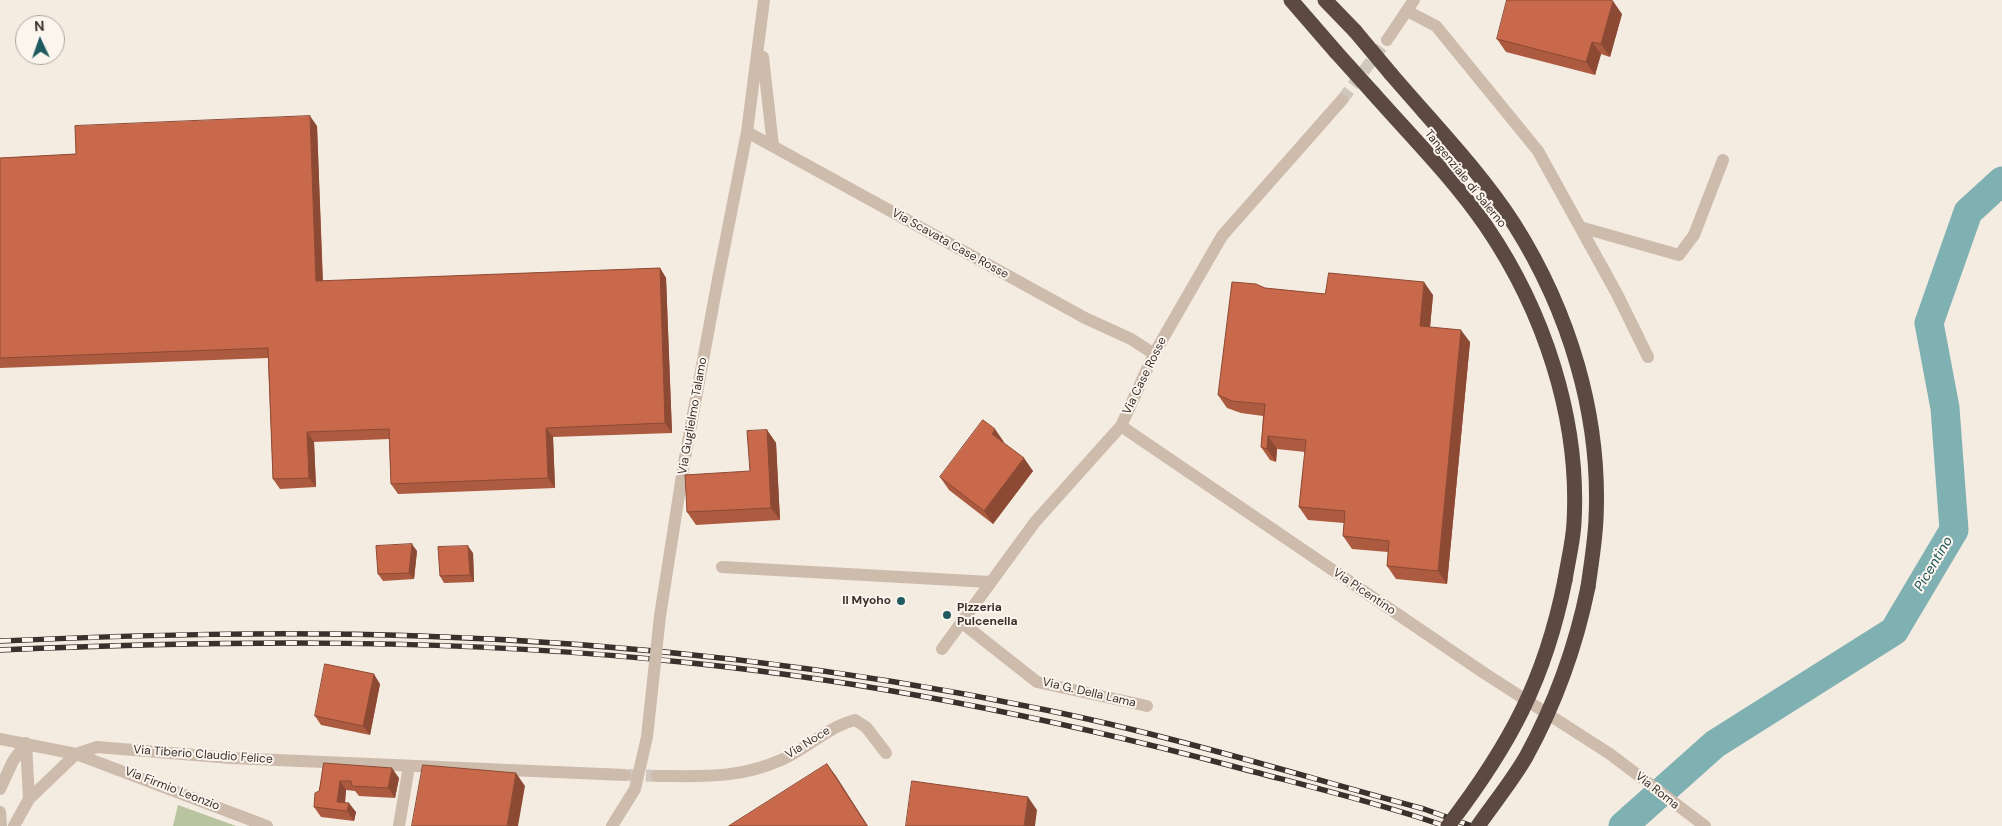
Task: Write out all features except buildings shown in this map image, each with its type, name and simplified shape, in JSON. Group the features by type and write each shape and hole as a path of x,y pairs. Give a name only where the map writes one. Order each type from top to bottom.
{"highway":[{"name":"Tangenziale di Salerno","path":"1291,0 1436,163 1485,225 1528,299 1548,346 1557,377 1572,465 1574,523 1558,616 1547,653 1520,719 1482,781 1448,826"},
{"name":"Tangenziale di Salerno","path":"1325,0 1474,171 1513,223 1541,272 1563,320 1580,371 1595,460 1596,519 1588,587 1571,652 1552,703 1526,757 1478,826"}],"street":[{"name":"Via Guglielmo Talamo","path":"612,826 635,789 647,737 660,616 684,462 747,132 764,0"},
{"path":"1387,40 1411,5 1436,26 1538,151 1617,294 1648,357"},
{"path":"761,34 773,146"},
{"name":"Via Case Rosse","path":"942,649 1035,522 1121,426 1154,354 1222,236 1342,100"},
{"name":"Via Scavata Case Rosse","path":"747,132 1085,318 1131,339 1154,354"},
{"path":"1580,228 1679,255 1694,235 1723,160"},
{"name":"Via Picentino","path":"1121,426 1476,668 1610,754"},
{"path":"722,567 990,582"},
{"name":"Via G. Della Lama","path":"961,622 1038,682 1147,706"},
{"name":"Via Noce","path":"657,776 727,777 744,773 782,760 840,724 854,720 866,727 886,753"},
{"path":"0,739 76,754"},
{"path":"0,789 13,761 26,743"},
{"path":"26,743 29,799"},
{"name":"Via Tiberio Claudio Felice","path":"76,754 98,746 231,758 409,766"},
{"path":"14,826 29,799 76,754"},
{"name":"Via Firmio Leonzio","path":"76,754 268,826"},
{"name":"Via Roma","path":"1610,754 1702,825"},
{"path":"399,826 409,766 626,775"},
{"path":"0,812 2,826"}],"green space":[{"path":"178,805 236,826 173,826"}],"waterway":[{"name":"Picentino","path":"1623,826 1715,744 1894,631 1954,530 1945,408 1929,323 1968,212 2002,181"}],"tunnel":[{"path":"1342,100 1387,40"},
{"path":"628,775 657,776"}],"railway":[{"path":"0,641 210,634 420,636 577,644 734,660 891,681 1094,720 1424,809 1472,826"},
{"path":"0,650 173,644 346,643 432,645 605,655 760,671 964,704 1099,733 1339,794 1445,826"}],"place":[{"name":"Il Myoho","path":"901,601"},
{"name":"Pizzeria Pulcenella","path":"947,615"}]}
